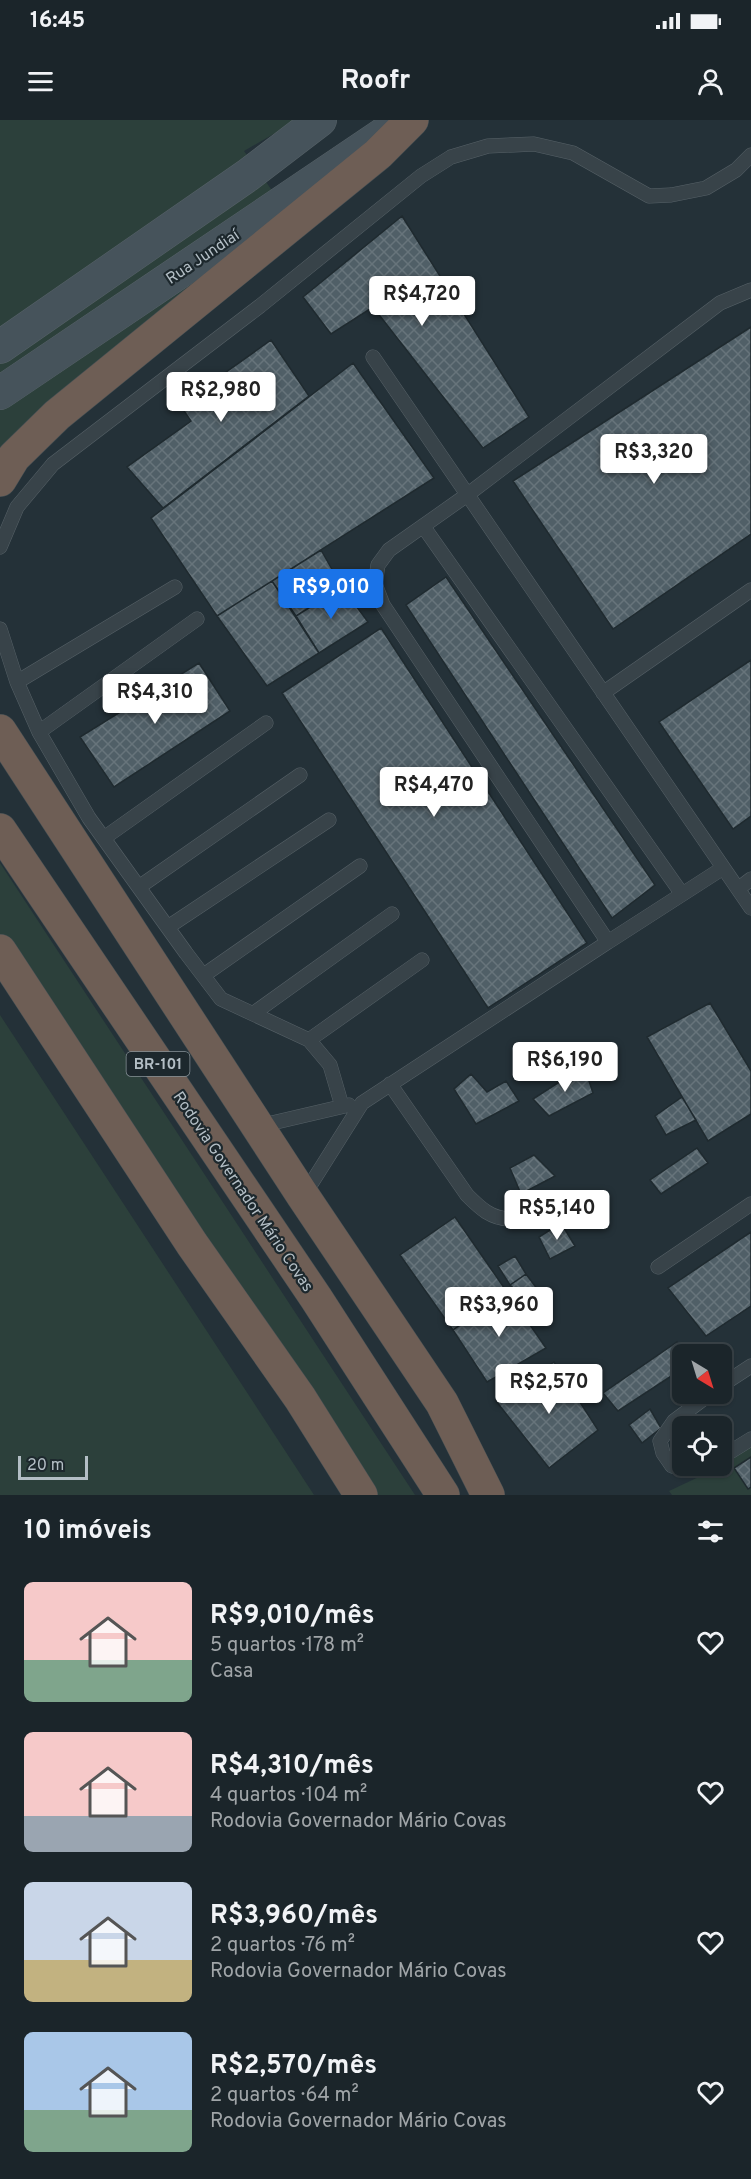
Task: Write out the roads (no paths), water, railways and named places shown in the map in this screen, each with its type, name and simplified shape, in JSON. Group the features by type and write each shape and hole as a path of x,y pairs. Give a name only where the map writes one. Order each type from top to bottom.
{"highway":[{"path":"0,480 14,457 57,415 378,154 412,120"},
{"path":"0,731 303,1196 442,1403 488,1495"},
{"name":"Rodovia Governador Mário Covas","path":"0,830 316,1298 443,1495"},
{"path":"0,951 192,1244 300,1398 350,1492"}],"main road":[{"path":"0,347 248,175 320,120"},
{"name":"Rua Jundiaí","path":"0,393 406,120"}],"lane":[{"path":"0,547 17,507 53,464 260,306 421,176 452,157 488,146 534,144 573,153 649,196 670,195 706,188 736,170 751,155"},
{"path":"608,942 383,605 375,584 378,565 389,550 467,495 720,303 751,290"},
{"path":"372,357 751,908"},
{"path":"423,526 682,894"},
{"path":"16,681 175,587"},
{"path":"603,693 751,590"},
{"path":"39,732 198,619"},
{"path":"0,629 16,681 39,732 89,818 221,999 254,1012 309,1040 330,1065 342,1106"},
{"path":"104,838 266,723"},
{"path":"139,887 300,775"},
{"path":"168,927 329,820"},
{"path":"204,975 360,866"},
{"path":"258,1126 362,1102 723,868"},
{"path":"738,889 751,879"},
{"path":"254,1012 392,914"},
{"path":"309,1040 422,960"},
{"path":"390,1084 467,1195 483,1210 499,1219 511,1219"},
{"path":"303,1196 362,1102"},
{"path":"658,1267 751,1204"},
{"path":"732,1378 751,1366"},
{"path":"681,1416 697,1404"},
{"path":"672,1424 660,1441 663,1453 672,1466"},
{"path":"732,1451 751,1439"}]}
